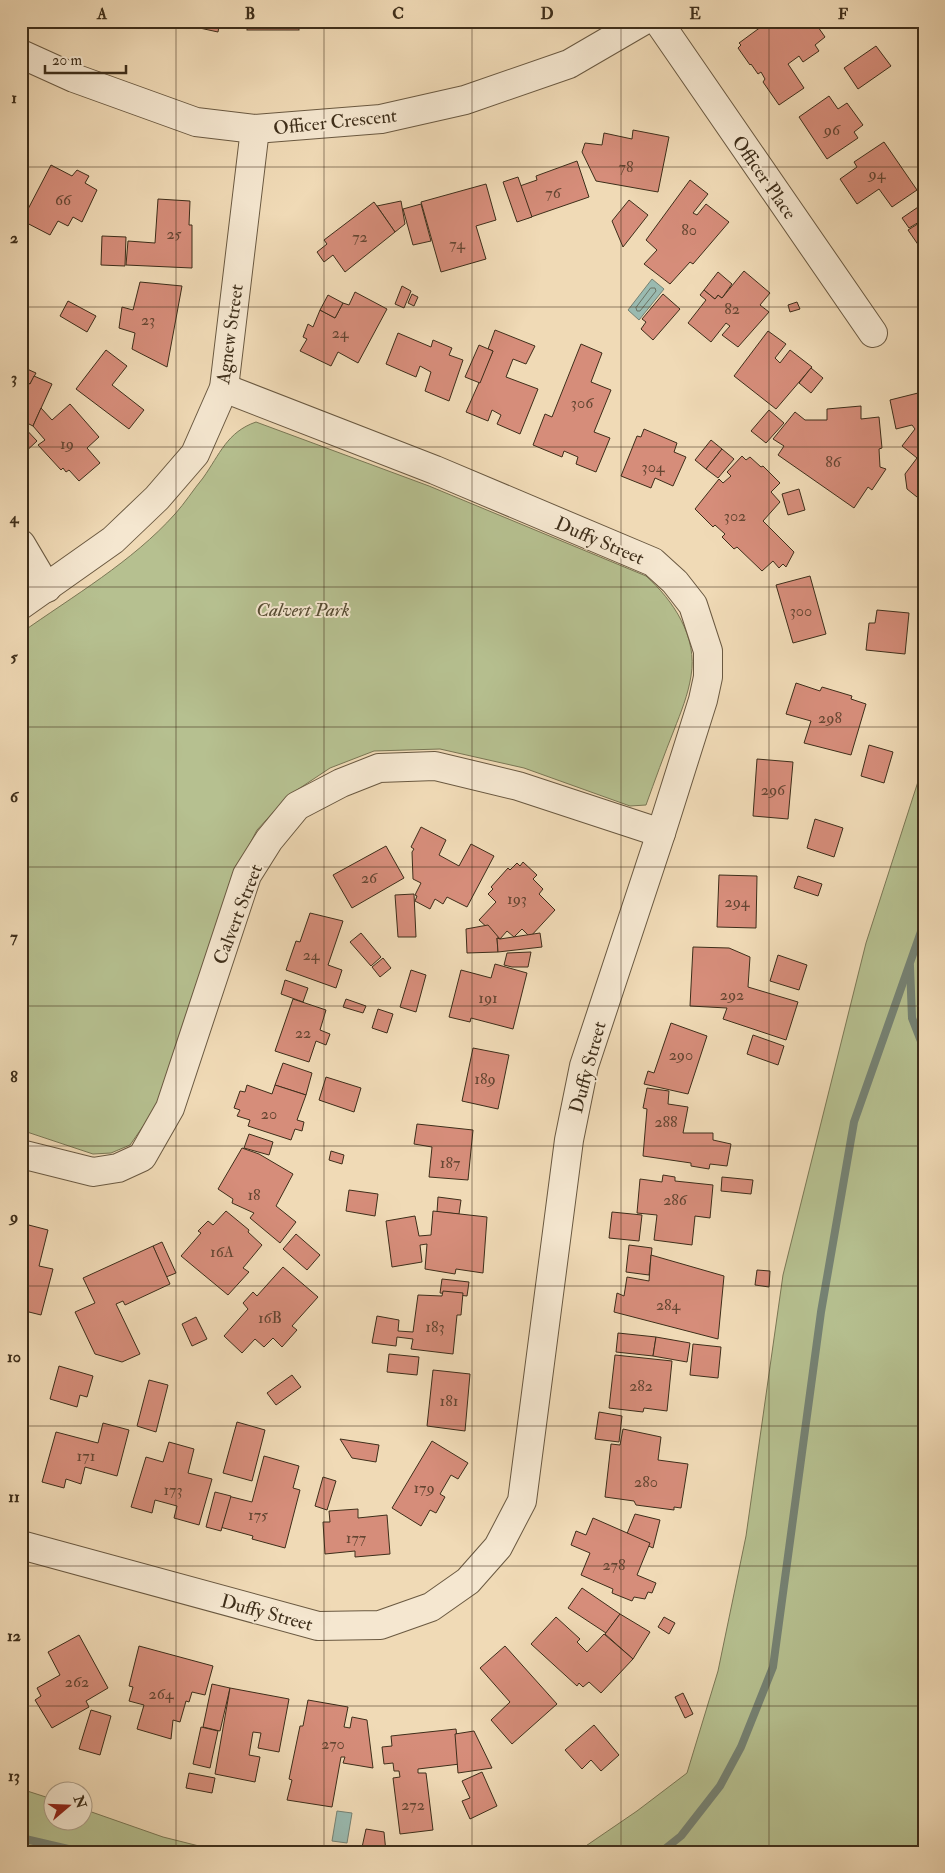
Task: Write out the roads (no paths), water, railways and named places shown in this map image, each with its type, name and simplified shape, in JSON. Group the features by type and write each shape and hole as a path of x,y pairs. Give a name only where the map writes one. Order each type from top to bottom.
{"street":[{"name":"Officer Crescent","path":"21,54 74,78 196,122 255,129 381,119 465,100 568,64 643,21"},
{"name":"Officer Place","path":"658,21 873,333"},
{"name":"Agnew Street","path":"21,605 113,540 157,498 195,454 224,388 255,129"},
{"name":"Duffy Street","path":"21,1545 318,1626 380,1625 431,1606 468,1581 498,1547 522,1501 569,1140 584,1066 661,833 703,700 708,677 708,651 693,605 675,582 653,562 435,470 224,388"},
{"path":"21,544 47,588"},
{"name":"Calvert Street","path":"21,1154 93,1172 118,1168 142,1157 170,1108 247,875 269,840 297,806 341,782 378,768 435,766 518,786 661,833"}],"water":[{"path":"652,279 664,289 639,320 628,310"},
{"path":"337,1811 352,1813 347,1843 332,1841"}],"waterway":[{"path":"661,1852 681,1836 720,1786 741,1747 773,1667 821,1312 854,1122 924,923"},
{"path":"910,966 912,1018 924,1049"},
{"path":"21,1838 81,1852"}],"park label":[{"name":"Calvert Park","path":"303,609"}]}
